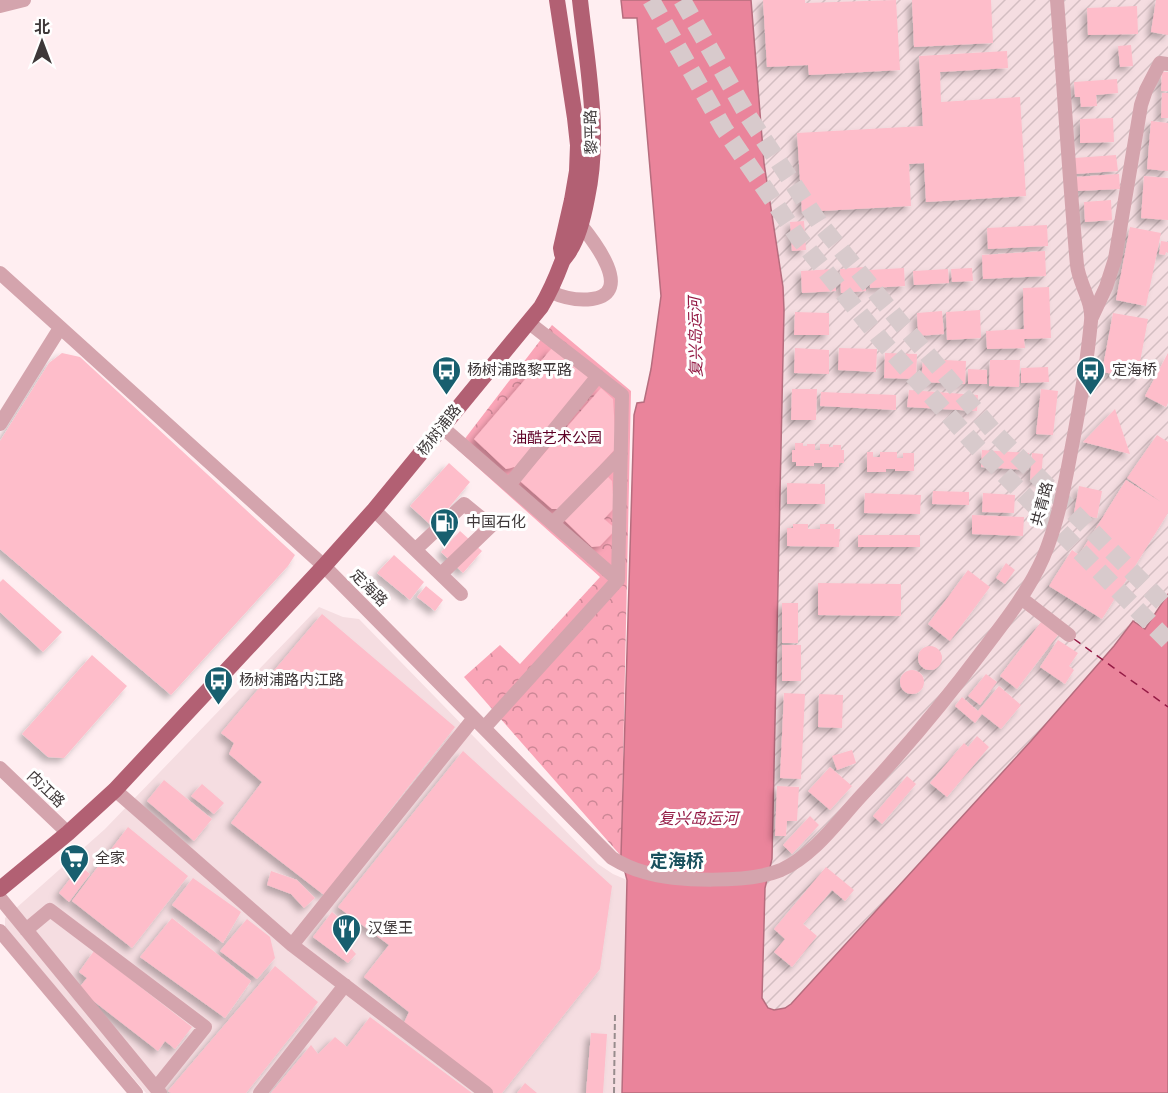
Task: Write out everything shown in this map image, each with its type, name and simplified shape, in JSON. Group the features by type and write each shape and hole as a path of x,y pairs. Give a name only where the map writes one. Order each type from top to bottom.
{"main road":[{"name":"黎平路","path":"557,0 576,118 578,145 574,222"},
{"name":"黎平路","path":"551,292 563,259 561,248 588,189 593,144 580,0"},
{"name":"杨树浦路","path":"68,833 115,790 374,510 551,292"},
{"path":"0,889 68,833"}],"street":[{"path":"0,6 24,0"},
{"name":"共青路","path":"729,879 759,877 783,869 816,846 946,701 1021,598 1044,555 1068,471 1082,394 1092,317 1082,285 1077,257 1057,0"},
{"path":"1092,317 1106,287 1122,230 1141,105 1160,63 1168,64"},
{"path":"551,292 578,300 599,298 608,293 611,278 604,256 574,222"},
{"name":"定海路","path":"0,273 324,566 612,858 642,872 671,877 729,879"},
{"path":"1082,285 1106,287"},
{"path":"484,728 618,580 622,394 528,322"},
{"path":"0,424 60,328"},
{"path":"509,485 598,376"},
{"path":"442,427 618,580"},
{"path":"553,523 621,454"},
{"path":"416,549 464,504 491,526 441,574"},
{"path":"374,510 461,594"},
{"path":"1021,598 1069,635"},
{"path":"292,945 474,718"},
{"name":"内江路","path":"0,768 68,833"},
{"path":"115,790 292,945 486,1093"},
{"path":"0,898 26,930 158,1091 205,1027 50,910 26,930"},
{"path":"0,931 136,1093"},
{"path":"260,1093 345,985"}],"path":[{"path":"614,1093 615,1013"}],"shaded area":[{"path":"751,0 1168,0 1168,594 1145,629 1132,621 1114,646 1031,741 791,1004 779,1010 768,1008 762,998 765,888 772,859 783,287 764,163"},
{"path":"319,607 343,617 359,619 598,864 627,880 622,1093 146,1093 5,927 5,918 105,829"}],"green space":[{"name":"油酷艺术公园","path":"552,325 631,391 621,856 464,677 500,645 520,664 600,577 457,449"}],"water":[{"name":"复兴岛运河","path":"621,0 751,0 764,163 783,287 784,310 772,859 765,888 762,998 768,1008 774,1010 791,1004 1031,741 1133,621 1145,629 1168,594 1168,1093 622,1093 627,880 621,856 634,415 637,403 644,402 661,296 637,18 623,18"}],"building":[{"path":"763,0 805,0 805,3 896,0 900,70 809,75 808,65 767,67"},
{"path":"912,0 991,0 993,43 914,47"},
{"path":"1156,0 1168,0 1168,35 1151,32"},
{"path":"1137,6 1138,34 1088,35 1087,8"},
{"path":"1131,45 1133,66 1120,67 1118,46"},
{"path":"1007,51 1008,68 940,72 941,102 1020,97 1026,196 926,202 924,163 909,164 911,206 802,212 797,133 923,126 919,56"},
{"path":"1162,72 1168,72 1168,91 1161,91"},
{"path":"1117,79 1118,93 1096,95 1097,106 1081,107 1080,97 1075,97 1074,82"},
{"path":"1162,93 1168,93 1168,118 1161,118"},
{"path":"1113,118 1114,142 1080,143 1080,119"},
{"path":"1151,121 1168,123 1168,171 1147,169"},
{"path":"1116,155 1118,171 1075,174 1074,158"},
{"path":"1119,174 1120,189 1076,191 1075,177"},
{"path":"1144,176 1168,178 1168,220 1141,218"},
{"path":"1111,200 1112,220 1085,222 1084,202"},
{"path":"804,221 806,250 792,251 790,222"},
{"path":"1047,225 1048,246 988,249 987,228"},
{"path":"1130,227 1161,233 1146,306 1116,300"},
{"path":"1161,241 1168,242 1168,253 1166,252 1165,255 1159,254"},
{"path":"1045,251 1046,276 983,279 982,255"},
{"path":"864,267 866,291 841,293 840,269"},
{"path":"904,268 905,286 870,288 869,270"},
{"path":"972,268 973,281 952,282 951,269"},
{"path":"834,269 836,291 802,293 801,271"},
{"path":"948,269 949,283 914,285 913,271"},
{"path":"1049,287 1051,338 1024,339 1025,348 987,349 986,331 1024,329 1023,288"},
{"path":"980,310 981,338 947,340 946,312"},
{"path":"942,311 944,334 918,336 917,313"},
{"path":"795,312 829,313 829,335 794,335"},
{"path":"1113,313 1148,319 1137,378 1102,372"},
{"path":"552,348 587,374 589,382 515,467 506,469 474,439"},
{"path":"795,348 829,350 829,374 794,373"},
{"path":"839,348 877,349 876,372 838,370"},
{"path":"62,353 80,357 295,555 288,566 171,695 0,549 0,441 49,363"},
{"path":"885,353 917,354 916,379 884,378"},
{"path":"1168,353 1168,403 1166,407 1145,396"},
{"path":"923,359 966,361 965,384 921,382"},
{"path":"990,360 1020,360 1019,387 989,386"},
{"path":"1048,367 1049,382 1021,383 1021,368"},
{"path":"968,369 987,370 987,384 968,384"},
{"path":"601,388 613,399 616,448 561,509 552,509 520,481"},
{"path":"792,389 817,389 816,420 791,420"},
{"path":"1041,389 1058,391 1053,435 1036,434"},
{"path":"909,390 978,395 977,411 907,407"},
{"path":"821,392 896,395 896,410 820,406"},
{"path":"1115,409 1130,454 1083,442"},
{"path":"1157,435 1168,442 1168,513 1102,619 1049,586 1072,550 1079,555 1126,480 1161,502 1127,478"},
{"path":"795,443 803,443 803,446 815,444 815,450 820,450 820,444 829,444 829,447 841,445 841,450 844,450 844,463 839,463 839,467 822,467 822,463 814,463 814,466 796,466 796,462 792,462 792,450 795,450"},
{"path":"982,450 1029,453 1028,470 981,467"},
{"path":"867,452 873,452 873,457 880,457 880,452 897,452 897,458 903,458 903,453 914,453 914,471 886,469 886,472 867,472"},
{"path":"1032,453 1043,454 1041,481 1030,480"},
{"path":"449,463 470,482 433,527 410,506"},
{"path":"605,474 612,481 614,508 604,519 616,529 600,546 592,547 562,518"},
{"path":"787,483 825,484 825,504 787,504"},
{"path":"1079,486 1102,491 1097,518 1074,513"},
{"path":"933,491 969,492 969,505 932,504"},
{"path":"865,493 921,495 920,514 864,513"},
{"path":"983,493 1015,495 1014,513 982,512"},
{"path":"972,515 1024,517 1023,536 972,534"},
{"path":"793,524 808,524 808,529 820,529 820,524 834,524 834,529 840,529 839,547 787,546 787,528 793,528"},
{"path":"460,531 482,551 463,573 441,552"},
{"path":"858,535 920,535 920,547 858,547"},
{"path":"394,555 424,582 410,600 377,573"},
{"path":"1006,563 1015,570 1005,584 996,578"},
{"path":"968,570 990,587 950,641 928,624"},
{"path":"3,579 62,632 43,652 0,612 0,582"},
{"path":"818,583 901,584 901,616 818,615"},
{"path":"426,586 443,600 435,611 417,597"},
{"path":"782,603 798,603 798,643 782,643"},
{"path":"322,614 455,727 324,895 231,823 262,782 229,754 234,743 221,733"},
{"path":"1041,622 1058,635 1017,689 1000,676"},
{"path":"1058,640 1078,653 1069,666 1074,670 1065,684 1040,667"},
{"path":"782,645 801,645 801,681 782,681"},
{"path":"925,646 935,646 942,653 942,663 935,670 925,670 918,663 918,653"},
{"path":"92,655 127,686 64,758 48,757 22,734"},
{"path":"907,670 917,670 924,677 924,687 917,694 907,694 900,687 900,677"},
{"path":"986,674 997,682 980,705 968,696"},
{"path":"999,686 1021,705 1001,729 982,714 975,723 955,706 962,697 978,711"},
{"path":"784,693 805,694 801,779 780,778"},
{"path":"819,694 843,695 842,728 818,727"},
{"path":"977,736 989,747 947,797 930,783 964,743 968,747"},
{"path":"852,750 856,763 837,770 832,756"},
{"path":"463,751 612,886 600,969 502,1093 493,1093 403,1025 409,1012 364,977 389,945 338,907"},
{"path":"830,767 852,786 830,810 808,791"},
{"path":"907,776 916,784 882,824 873,816"},
{"path":"164,780 212,819 194,841 147,801"},
{"path":"202,784 224,803 214,814 191,796"},
{"path":"777,786 799,787 797,821 787,821 786,836 775,836"},
{"path":"810,816 819,825 792,854 783,845"},
{"path":"128,827 188,876 132,948 72,901"},
{"name":"全家","path":"80,866 90,874 69,902 59,893"},
{"path":"826,867 854,890 845,901 832,890 803,924 817,936 792,967 774,952 785,939 774,929"},
{"path":"271,871 297,880 315,898 304,908 291,894 267,885"},
{"path":"193,878 241,912 223,943 172,905"},
{"path":"332,912 358,934 348,945 356,954 348,963 313,937"},
{"path":"172,918 251,981 225,1018 140,957"},
{"path":"247,919 270,937 275,958 257,979 220,951"},
{"path":"94,951 192,1027 175,1049 165,1041 158,1051 78,989 87,978 79,972"},
{"path":"275,966 318,1002 246,1093 171,1093 168,1091"},
{"path":"370,1017 472,1093 271,1093 311,1045 318,1054 335,1037 347,1047"},
{"path":"591,1033 607,1034 603,1093 586,1093"},
{"path":"525,1083 537,1093 517,1093"}],"ferry route":[{"path":"1074,639 1168,707"}],"tunnel":[{"path":"651,0 724,129 798,237 882,341 977,447 1168,641"},
{"path":"682,0 748,116 820,224 995,433 1168,608"}],"place":[{"name":"杨树浦路黎平路","path":"446,396"},
{"name":"定海桥","path":"1091,396"},
{"name":"中国石化","path":"445,548"},
{"name":"杨树浦路内江路","path":"218,706"},
{"name":"全家","path":"74,884"},
{"name":"汉堡王","path":"347,954"}],"district":[{"name":"定海桥","path":"677,861"}]}
